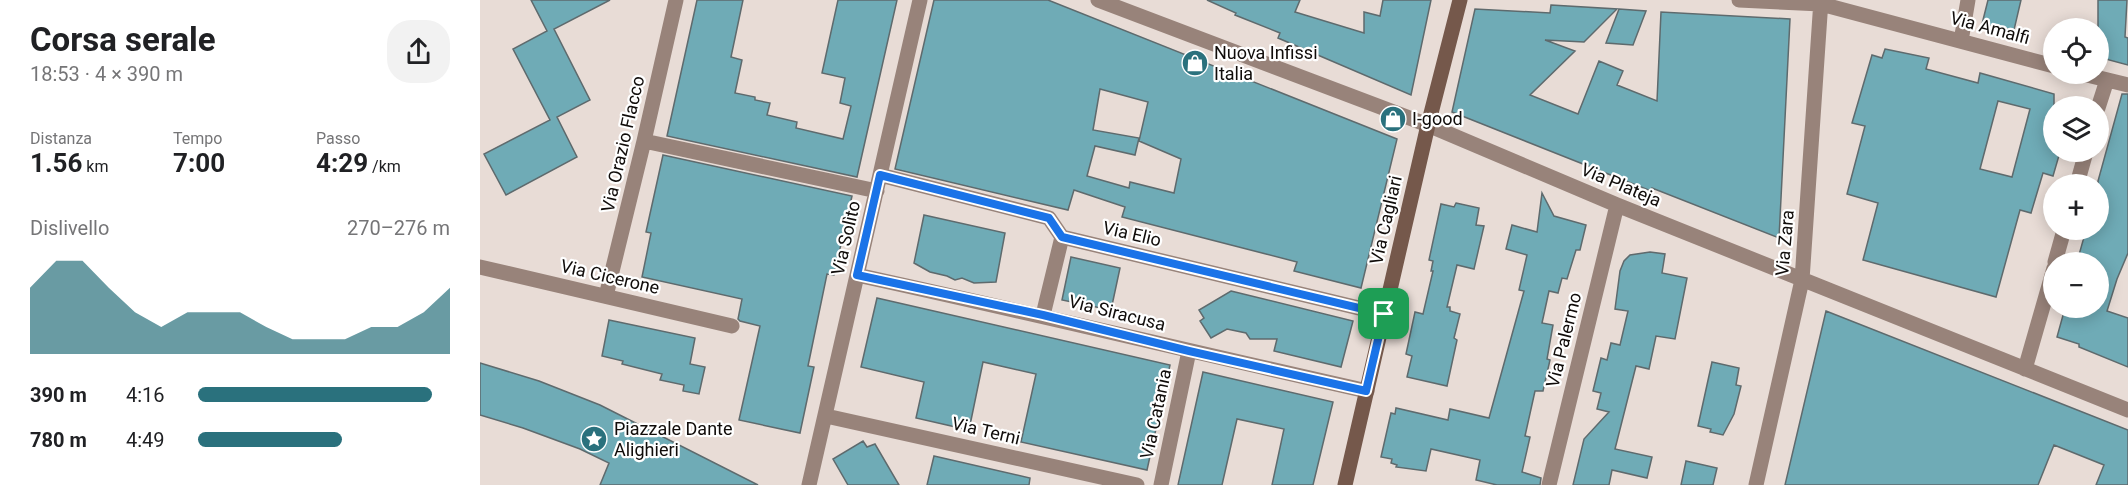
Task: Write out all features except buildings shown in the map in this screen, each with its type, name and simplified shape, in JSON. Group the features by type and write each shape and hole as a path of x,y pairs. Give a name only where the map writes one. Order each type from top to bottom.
{"street":[{"name":"Via Orazio Flacco","path":"606,296 676,0"},
{"name":"Via Solìto","path":"809,485 920,0"},
{"name":"Via Plateja","path":"1098,0 1428,125 1617,205 2128,410"},
{"name":"Via Cagliari","path":"1345,485 1428,125 1460,0"},
{"name":"Via Amalfi","path":"1739,0 1821,2 2043,63"},
{"path":"1961,41 1968,0"},
{"name":"Via Zara","path":"1756,485 1803,280 1821,2"},
{"path":"2109,80 2128,85"},
{"path":"644,141 877,191"},
{"path":"880,175 1049,218 1062,237 1043,315"},
{"name":"Via Palermo","path":"1550,485 1617,205"},
{"name":"Via Elio","path":"1062,237 1384,314"},
{"name":"Via Cicerone","path":"480,267 732,326"},
{"name":"Via Siracusa","path":"857,275 1043,315 1366,391"},
{"path":"2025,369 2043,306"},
{"name":"Via Catania","path":"1161,485 1189,351"},
{"name":"Via Terni","path":"826,416 1137,485"}],"place":[{"name":"Nuova Infissi Italia","path":"1195,63"},
{"name":"I-good","path":"1393,119"},
{"name":"Piazzale Dante Alighieri","path":"594,439"}],"route":[{"path":"880,175 1049,218 1062,237 1384,314 1366,391 1043,315 857,275 880,175"}]}
